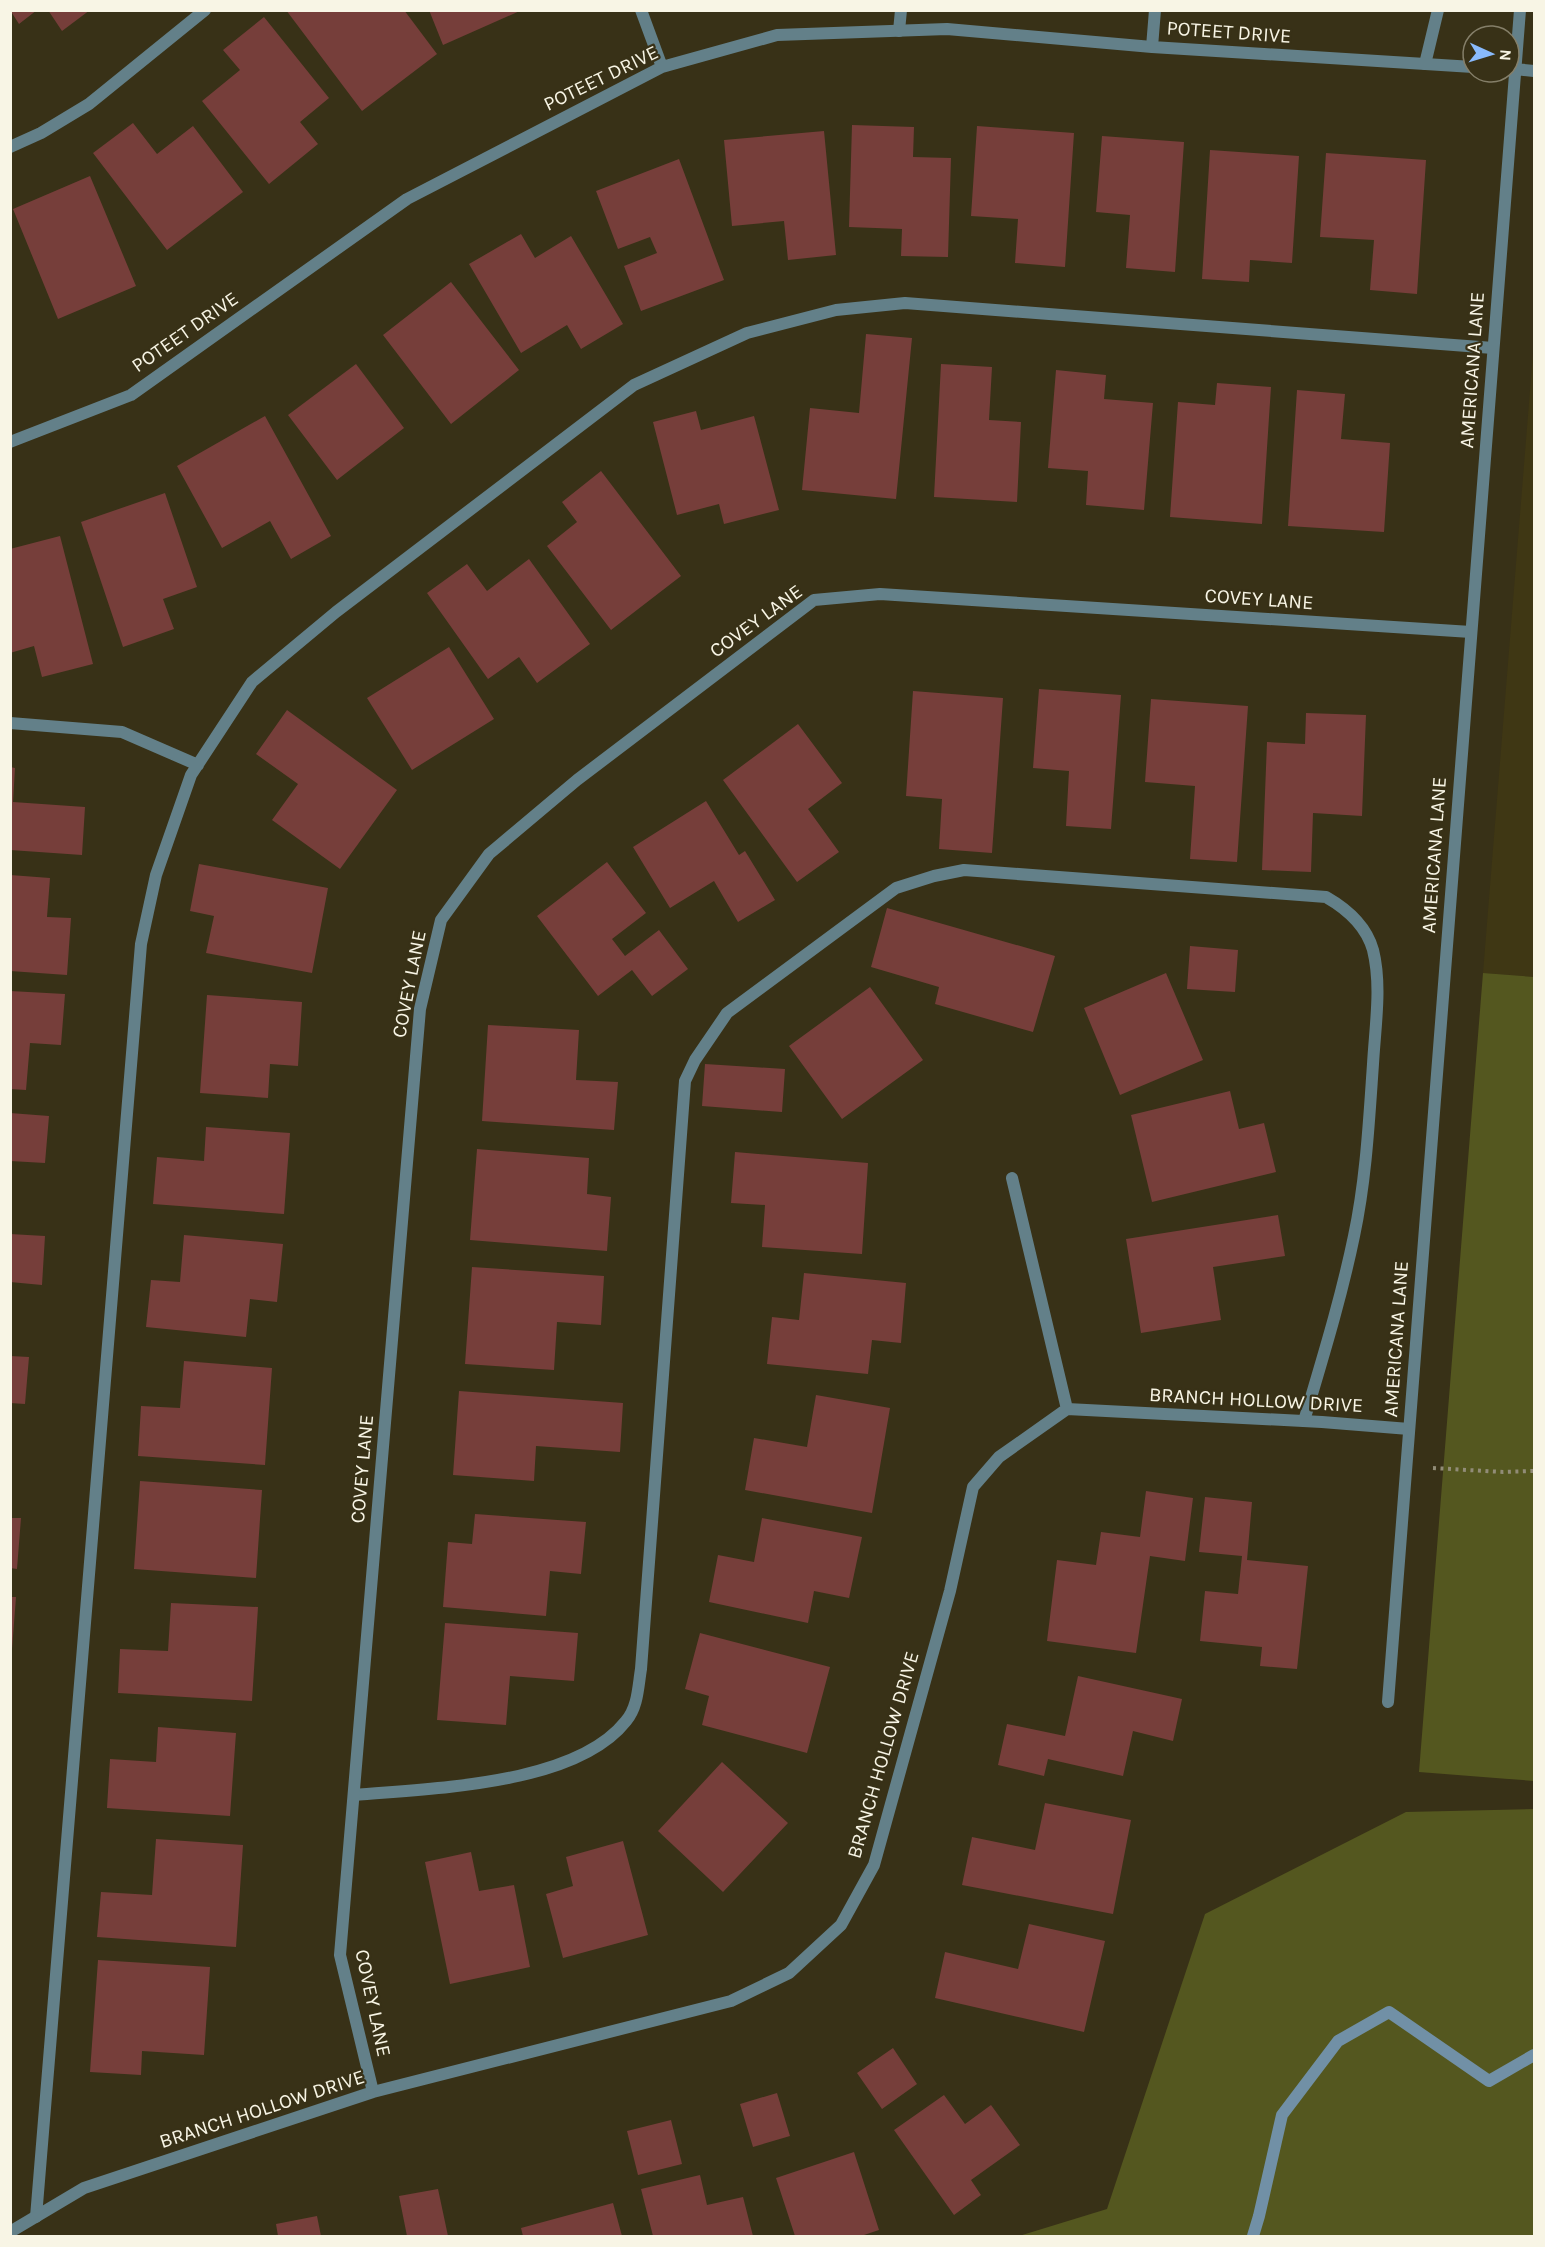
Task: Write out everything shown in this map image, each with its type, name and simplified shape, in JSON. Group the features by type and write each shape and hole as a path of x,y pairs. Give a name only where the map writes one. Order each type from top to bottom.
{"street":[{"path":"10,147 41,133 89,104 205,10"},
{"path":"641,10 662,67"},
{"path":"899,31 901,10"},
{"path":"1152,47 1155,10"},
{"path":"1425,64 1438,10"},
{"name":"POTEET DRIVE","path":"10,442 131,395 407,198 662,67 777,35 947,29 1152,47 1461,66"},
{"name":"AMERICANA LANE","path":"1388,1702 1493,348 1511,84"},
{"path":"36,2217 141,944 156,875 191,775 252,682 336,612 634,385 747,333 836,310 905,303 1493,348"},
{"name":"COVEY LANE","path":"373,2092 340,1955 420,1009 441,920 489,854 577,780 814,600 880,594 1471,632"},
{"path":"10,723 122,732 198,765"},
{"path":"354,1795 486,1783 564,1764 608,1739 627,1721 636,1704 641,1669 685,1081 695,1060 727,1013 896,888 934,876 964,870 1104,880 1326,897 1344,907 1360,923 1373,949 1378,992 1366,1160 1355,1235 1337,1310 1304,1421"},
{"path":"1012,1178 1067,1409"},
{"name":"BRANCH HOLLOW DRIVE","path":"10,2232 84,2188 373,2092 730,2001 789,1974 841,1925 874,1865 950,1591 973,1487 999,1457 1067,1409 1304,1421 1409,1429"}],"path":[{"path":"1406,1466 1503,1472 1534,1471"}],"shaded area":[{"path":"1534,341 1534,977 1483,973"}],"green space":[{"path":"1483,973 1534,977 1534,1781 1419,1772"},
{"path":"1534,1809 1534,2236 1019,2236 1107,2209 1205,1914 1406,1812"}],"building":[{"path":"10,10 37,10 19,24"},
{"path":"48,10 90,10 62,31"},
{"path":"286,10 404,10 437,54 362,111"},
{"path":"429,10 522,10 443,45"},
{"path":"264,17 329,98 300,122 318,144 269,184 202,101 240,70 223,50"},
{"path":"133,123 157,154 193,126 243,192 167,250 93,153"},
{"path":"852,125 914,127 913,157 951,158 948,257 901,256 902,229 849,227"},
{"path":"977,126 1074,133 1065,267 1015,263 1018,219 971,216"},
{"path":"824,131 836,255 788,260 784,221 732,226 724,140"},
{"path":"1102,136 1184,142 1175,272 1126,268 1130,215 1096,212"},
{"path":"1210,150 1299,156 1292,263 1250,260 1249,282 1202,279"},
{"path":"1326,153 1426,160 1417,294 1370,290 1374,240 1320,237"},
{"path":"679,159 724,280 641,311 624,266 657,253 650,237 618,249 596,191"},
{"path":"90,176 136,286 58,319 13,209"},
{"path":"521,234 535,258 571,236 623,324 581,349 567,325 521,353 469,264"},
{"path":"451,282 519,370 451,424 383,335"},
{"path":"866,334 912,338 896,499 802,490 810,408 859,413"},
{"path":"356,364 404,428 337,480 288,415"},
{"path":"941,364 992,367 989,420 1021,422 1017,502 934,497"},
{"path":"1056,370 1106,375 1104,399 1153,403 1144,510 1086,505 1088,471 1048,468"},
{"path":"1217,383 1271,387 1262,524 1170,517 1178,402 1215,405"},
{"path":"1297,390 1345,394 1341,439 1390,443 1384,532 1288,526"},
{"path":"696,411 701,430 754,416 779,510 724,524 719,504 677,515 653,422"},
{"path":"265,416 331,536 291,559 270,521 222,548 177,466"},
{"path":"601,471 681,576 611,630 547,546 577,522 562,502"},
{"path":"165,493 197,587 163,599 174,629 123,647 81,522"},
{"path":"60,536 93,664 42,677 34,646 10,653 10,549"},
{"path":"529,559 590,644 537,683 519,657 488,679 427,593 467,564 487,591"},
{"path":"449,647 494,719 412,770 367,698"},
{"path":"1039,689 1121,695 1111,829 1066,826 1069,771 1033,768"},
{"path":"913,691 1003,698 992,853 939,849 942,799 906,796"},
{"path":"1151,699 1248,706 1237,862 1190,859 1195,786 1145,782"},
{"path":"287,710 397,790 340,869 272,820 298,784 256,754"},
{"path":"1306,713 1366,715 1362,816 1313,813 1311,872 1262,870 1267,742 1305,744"},
{"path":"798,724 842,783 808,809 839,852 797,882 723,780"},
{"path":"10,767 15,768 13,802 85,807 82,855 10,850"},
{"path":"706,801 739,855 745,851 775,900 738,922 714,881 670,908 633,847"},
{"path":"607,862 646,913 612,939 625,956 659,930 688,969 652,996 632,970 598,996 537,916"},
{"path":"199,864 328,888 312,973 206,953 214,916 190,911"},
{"path":"10,875 50,878 47,917 71,918 67,975 10,971"},
{"path":"887,908 1055,956 1033,1032 935,1004 939,987 871,967"},
{"path":"1190,946 1238,950 1235,992 1187,989"},
{"path":"1166,973 1203,1060 1120,1095 1084,1008"},
{"path":"870,987 923,1060 842,1119 789,1046"},
{"path":"10,991 65,994 61,1045 30,1043 26,1090 10,1089"},
{"path":"207,995 302,1002 298,1066 270,1064 268,1098 200,1093"},
{"path":"488,1025 579,1030 576,1080 618,1082 614,1130 482,1121"},
{"path":"705,1064 785,1069 782,1112 702,1106"},
{"path":"1230,1091 1239,1129 1264,1123 1276,1172 1152,1202 1131,1115"},
{"path":"10,1113 49,1116 45,1163 10,1161"},
{"path":"206,1127 290,1133 284,1214 153,1204 157,1157 204,1161"},
{"path":"477,1149 589,1158 587,1194 611,1197 607,1251 470,1240"},
{"path":"735,1152 868,1163 862,1254 762,1247 765,1205 731,1203"},
{"path":"1278,1215 1285,1256 1213,1267 1221,1320 1141,1333 1126,1239"},
{"path":"10,1234 45,1236 42,1285 10,1282"},
{"path":"184,1235 283,1244 277,1302 250,1299 246,1337 146,1327 151,1280 180,1282"},
{"path":"472,1267 604,1276 601,1325 557,1322 554,1370 465,1364"},
{"path":"804,1273 906,1283 901,1343 872,1340 868,1374 767,1364 772,1317 799,1320"},
{"path":"10,1356 29,1357 25,1404 10,1403"},
{"path":"184,1361 272,1368 265,1465 138,1456 141,1406 180,1408"},
{"path":"459,1391 623,1403 620,1452 536,1446 534,1481 453,1475"},
{"path":"816,1395 890,1408 872,1513 745,1490 754,1438 807,1447"},
{"path":"140,1481 262,1490 256,1578 134,1569"},
{"path":"1146,1491 1193,1498 1185,1561 1150,1556 1136,1653 1047,1641 1057,1560 1096,1565 1101,1532 1140,1537"},
{"path":"1205,1497 1252,1502 1247,1560 1308,1566 1297,1669 1260,1666 1262,1647 1200,1641 1205,1591 1238,1594 1242,1556 1199,1552"},
{"path":"475,1514 586,1522 581,1574 550,1571 546,1616 443,1607 448,1542 472,1544"},
{"path":"10,1518 21,1518 17,1569 10,1568"},
{"path":"762,1518 862,1537 849,1598 814,1591 808,1623 709,1602 718,1555 754,1562"},
{"path":"10,1597 16,1597 12,1649 10,1649"},
{"path":"171,1603 258,1607 252,1701 118,1693 120,1649 168,1651"},
{"path":"445,1623 578,1633 574,1681 510,1676 506,1725 437,1720"},
{"path":"700,1633 830,1667 807,1753 702,1725 709,1696 685,1689"},
{"path":"1078,1676 1182,1699 1173,1741 1133,1731 1123,1776 1048,1759 1044,1776 998,1765 1007,1724 1065,1736"},
{"path":"158,1727 236,1733 230,1816 107,1808 110,1759 156,1762"},
{"path":"722,1762 788,1823 723,1892 658,1831"},
{"path":"1045,1803 1131,1820 1113,1914 962,1885 972,1837 1035,1850"},
{"path":"156,1839 243,1845 236,1947 97,1937 101,1892 152,1895"},
{"path":"623,1841 648,1935 563,1958 546,1894 573,1886 566,1857"},
{"path":"471,1852 479,1891 514,1885 530,1967 450,1984 425,1862"},
{"path":"1029,1924 1105,1941 1084,2032 935,1998 945,1952 1018,1969"},
{"path":"98,1960 210,1967 204,2055 142,2051 141,2075 90,2072"},
{"path":"893,2048 917,2084 882,2109 857,2073"},
{"path":"777,2093 790,2136 753,2147 740,2104"},
{"path":"944,2095 965,2124 991,2105 1020,2145 971,2180 981,2195 954,2215 894,2130"},
{"path":"671,2120 682,2164 638,2175 627,2131"},
{"path":"854,2152 879,2230 861,2236 795,2236 776,2178"},
{"path":"700,2175 707,2205 743,2197 753,2236 653,2236 641,2189"},
{"path":"438,2189 448,2236 407,2236 399,2196"},
{"path":"613,2203 622,2236 523,2236 521,2228"},
{"path":"317,2216 321,2236 278,2236 276,2224"}],"waterway":[{"path":"1253,2236 1282,2115 1338,2041 1389,2012 1489,2081 1534,2055"}]}
